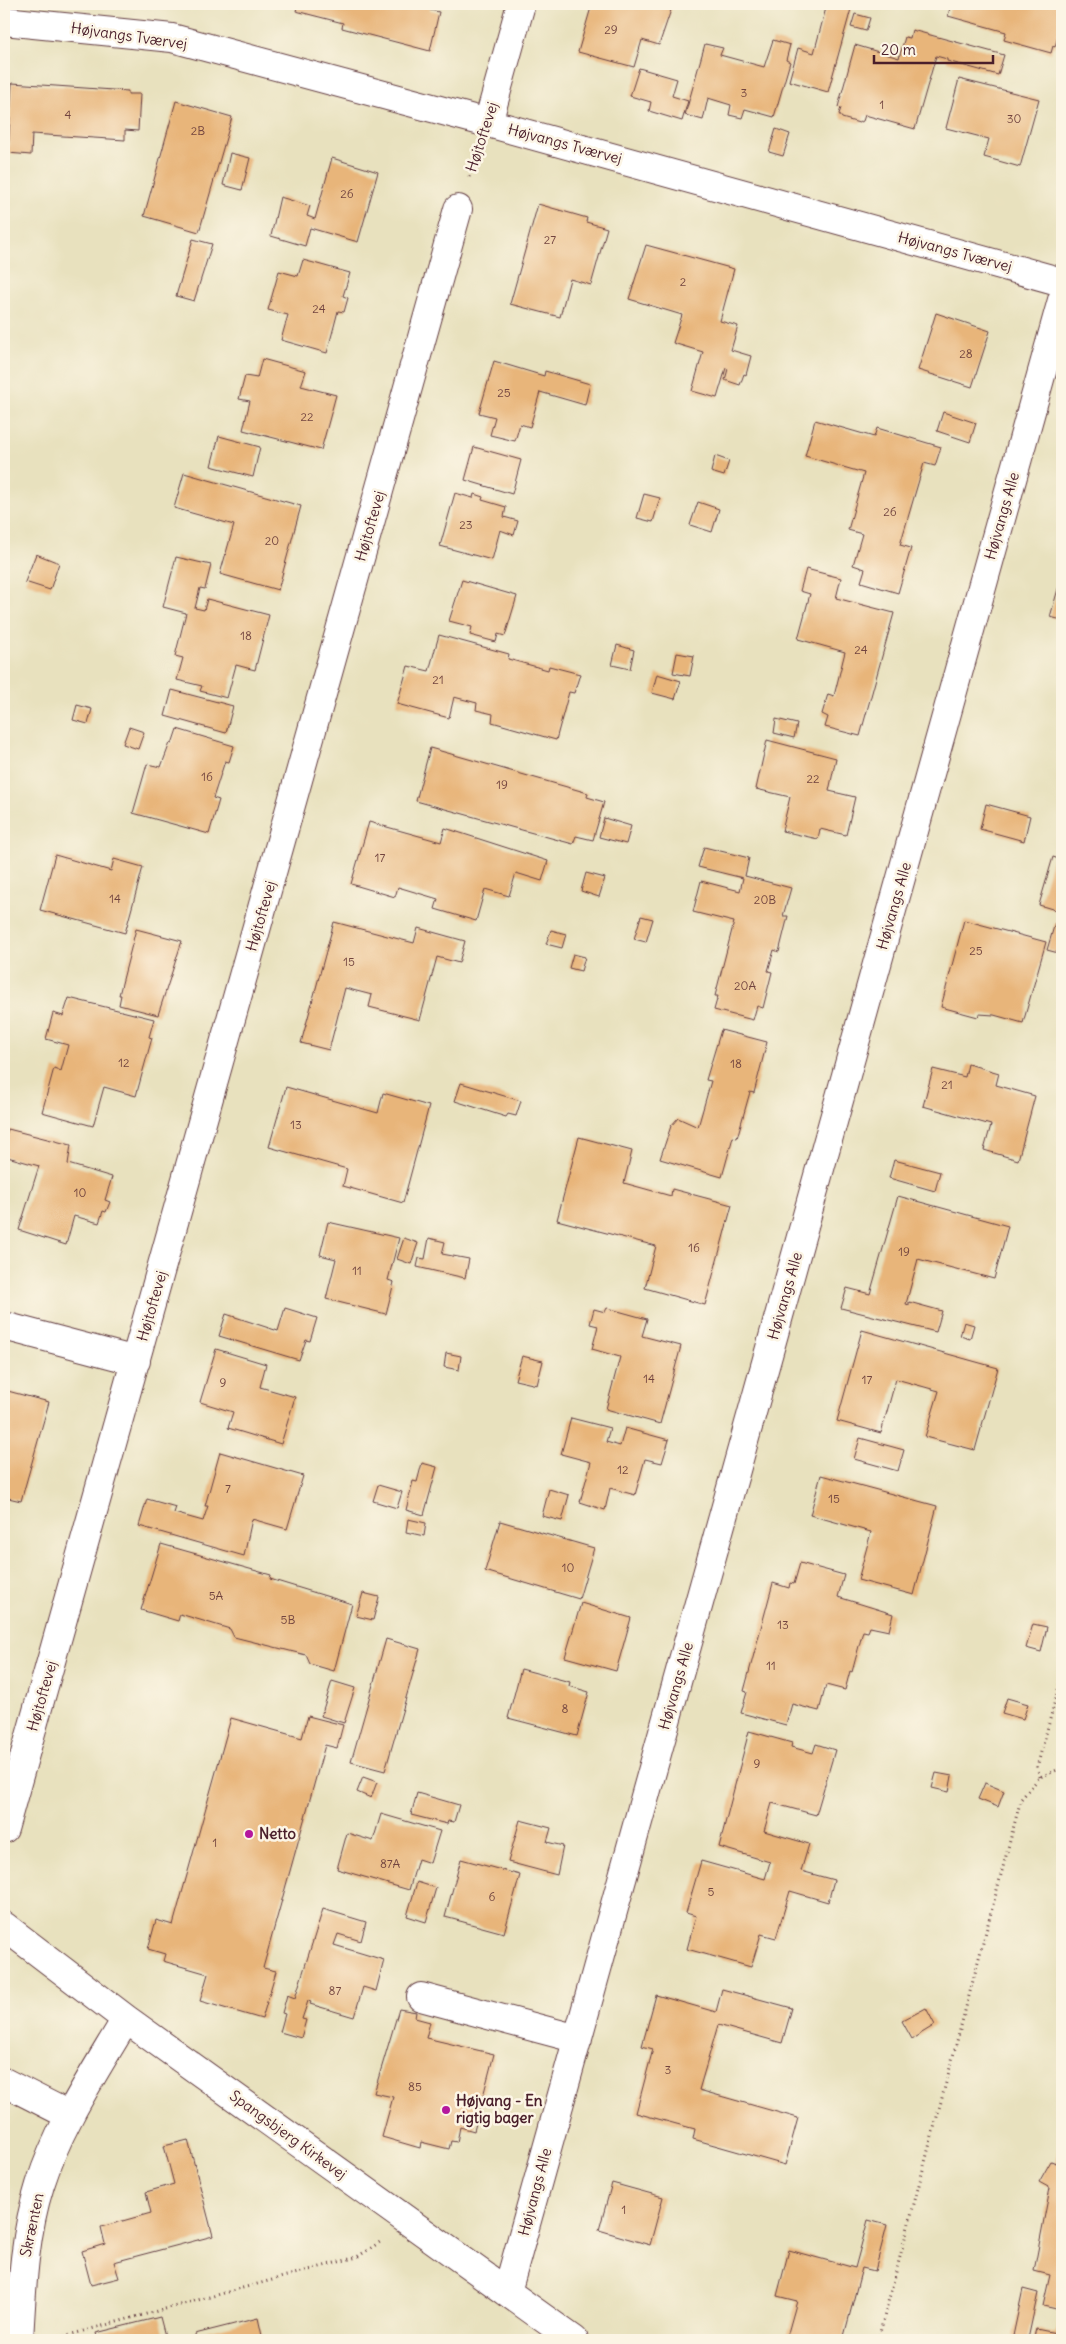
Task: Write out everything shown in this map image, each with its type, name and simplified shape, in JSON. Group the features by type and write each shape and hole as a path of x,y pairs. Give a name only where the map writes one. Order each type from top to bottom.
{"street":[{"name":"Højtoftevej","path":"488,123 521,4"},
{"name":"Højvangs Tværvej","path":"4,21 172,38 488,123 1062,282"},
{"name":"Højtoftevej","path":"4,1829 458,209"},
{"name":"Højvangs Alle","path":"507,2292 1062,300"},
{"path":"4,1326 136,1361"},
{"name":"Spangsbjerg Kirkevej","path":"4,1926 126,2019 574,2340"},
{"path":"421,1997 578,2039"},
{"name":"Skrænten","path":"19,2340 23,2265 40,2185 69,2115 126,2019"},
{"path":"4,2082 69,2115"}],"path":[{"name":"Højtoftevej","path":"458,209 488,123"},
{"path":"1040,1777 1037,1767 1062,1675"},
{"path":"878,2340 1021,1799 1040,1777 1062,1768"},
{"path":"47,2340 357,2257 409,2222"}],"building":[{"path":"298,4 432,4 430,10 439,12 430,51 342,28 343,23 296,11"},
{"path":"592,4 673,4 659,45 642,40 634,67 578,52"},
{"path":"827,4 851,9 828,92 789,81 798,48 814,53"},
{"path":"951,4 1062,4 1062,22 1055,47 1053,46 1051,53 1004,40 1006,32 948,16"},
{"path":"855,14 870,18 866,31 851,27"},
{"path":"912,30 1004,55 998,75 947,61 947,59 936,56 915,129 865,115 863,121 859,123 842,118 839,114 841,108 838,107 855,45 899,58 905,37 910,38"},
{"path":"773,40 790,45 786,60 790,62 774,117 745,109 742,118 729,115 731,105 708,98 703,120 685,115 705,44 723,48 720,55 764,67"},
{"path":"639,68 677,79 672,96 688,101 682,121 649,111 651,102 630,96"},
{"path":"959,79 1039,99 1020,167 984,157 989,139 946,128"},
{"path":"12,83 128,91 128,94 140,94 138,131 125,130 125,140 32,134 31,155 8,153"},
{"path":"176,101 232,117 199,232 144,216"},
{"path":"776,129 790,134 783,156 769,152"},
{"path":"230,153 250,158 242,190 223,185"},
{"path":"332,158 378,172 358,242 310,228 305,246 271,236 280,197 310,206 307,216 315,219"},
{"path":"538,204 587,218 586,222 607,228 591,285 570,279 560,317 510,304"},
{"path":"193,239 212,244 194,301 176,296"},
{"path":"646,245 734,269 720,321 738,326 731,350 751,356 746,375 744,374 740,385 725,380 728,369 726,368 717,398 692,391 703,352 673,343 682,315 629,299"},
{"path":"303,260 350,273 343,296 348,298 344,312 338,311 327,353 281,340 288,315 268,310 279,271 298,276"},
{"path":"936,313 990,331 972,387 918,370"},
{"path":"262,359 306,371 301,386 336,395 321,450 243,430 250,401 239,399 245,376 257,378"},
{"path":"494,361 544,376 545,371 590,384 585,405 540,392 530,427 520,424 515,441 490,435 495,417 479,413"},
{"path":"943,412 976,423 970,442 937,431"},
{"path":"815,420 874,437 877,428 941,447 935,466 924,463 900,545 911,548 898,593 861,582 865,569 853,565 862,534 848,530 864,473 805,456"},
{"path":"219,436 260,447 253,477 211,466"},
{"path":"474,447 521,460 512,494 465,480"},
{"path":"715,456 729,461 724,476 711,472"},
{"path":"184,473 301,506 278,590 220,574 234,525 174,508"},
{"path":"455,493 473,498 474,494 483,497 482,500 506,507 504,517 518,521 514,535 500,530 492,560 440,546"},
{"path":"644,494 660,498 653,522 637,518"},
{"path":"698,502 719,509 712,532 690,525"},
{"path":"36,554 59,563 50,590 25,582"},
{"path":"176,557 211,565 205,589 200,588 195,608 204,610 207,599 269,615 255,670 236,665 227,698 200,691 202,686 177,680 183,658 175,656 186,613 163,607"},
{"path":"806,569 841,578 836,598 894,613 860,736 825,727 828,717 822,714 828,694 834,696 845,652 798,639 810,594 800,591"},
{"path":"1062,575 1062,620 1050,617"},
{"path":"462,580 517,596 505,636 498,634 496,642 470,635 472,627 449,621"},
{"path":"439,635 509,654 508,659 548,670 549,666 580,674 574,693 569,692 556,740 492,722 493,714 476,710 477,703 454,697 449,718 397,704 408,666 429,671"},
{"path":"617,645 634,650 630,669 612,665"},
{"path":"677,653 694,656 690,676 673,673"},
{"path":"657,674 681,681 675,699 652,693"},
{"path":"172,690 233,706 226,733 165,716"},
{"path":"77,705 92,709 88,724 73,720"},
{"path":"776,719 797,724 794,738 774,733"},
{"path":"129,727 144,732 138,749 123,744"},
{"path":"177,729 234,746 229,762 225,761 213,798 219,800 209,834 133,813 147,764 161,767"},
{"path":"767,740 836,758 829,791 855,797 846,835 820,829 818,839 782,831 790,797 756,789"},
{"path":"430,748 588,793 587,797 604,802 593,840 576,836 573,844 416,801"},
{"path":"986,804 1030,816 1024,841 980,829"},
{"path":"604,818 631,826 626,844 599,837"},
{"path":"369,822 441,842 445,828 548,861 542,881 516,873 509,896 485,889 476,921 435,909 438,899 398,887 395,897 351,884"},
{"path":"704,847 749,858 745,876 791,888 783,916 788,916 779,952 774,950 768,971 772,972 763,1008 757,1006 753,1020 714,1010 718,996 715,996 734,922 693,912 701,881 740,891 743,878 698,867"},
{"path":"55,855 111,871 114,859 143,867 125,933 40,910"},
{"path":"1053,857 1062,860 1062,912 1039,905"},
{"path":"586,873 605,878 599,897 581,891"},
{"path":"641,916 653,919 646,942 634,939"},
{"path":"964,920 1046,942 1023,1023 994,1015 979,1014 978,1017 941,1007"},
{"path":"334,922 414,943 418,928 465,941 459,963 437,957 420,1020 369,1007 372,995 345,988 329,1050 301,1043"},
{"path":"1055,923 1062,925 1062,954 1047,950"},
{"path":"136,929 182,941 158,1015 119,1005 121,995 119,995"},
{"path":"551,930 566,934 562,948 546,944"},
{"path":"573,954 585,957 581,971 569,968"},
{"path":"69,998 154,1019 149,1037 152,1038 136,1096 104,1087 93,1126 42,1112 54,1068 61,1071 68,1045 46,1039 53,1013 63,1016"},
{"path":"721,1030 767,1042 754,1093 750,1092 737,1138 733,1137 722,1177 660,1159 671,1126 678,1118 698,1127 711,1081 706,1080"},
{"path":"968,1064 999,1073 996,1085 1035,1096 1018,1160 984,1150 991,1125 923,1106 933,1069 965,1077"},
{"path":"461,1083 521,1101 516,1116 508,1114 506,1117 455,1101"},
{"path":"286,1087 378,1113 383,1093 429,1106 403,1203 343,1186 347,1169 269,1147"},
{"path":"8,1129 71,1145 68,1164 112,1177 105,1200 110,1202 106,1212 103,1211 99,1223 74,1216 66,1245 19,1230 39,1166 4,1156 4,1144"},
{"path":"579,1137 632,1151 624,1183 671,1196 672,1189 732,1205 705,1305 645,1288 656,1246 557,1220"},
{"path":"894,1160 940,1172 935,1191 889,1178"},
{"path":"898,1196 1008,1226 994,1279 918,1259 906,1304 909,1305 909,1302 942,1311 936,1332 841,1308 847,1288 870,1294"},
{"path":"328,1222 399,1238 388,1280 394,1282 386,1314 326,1299 336,1259 320,1255"},
{"path":"404,1238 418,1243 411,1264 397,1259"},
{"path":"429,1238 445,1242 442,1254 469,1259 465,1278 417,1267 419,1258 425,1259"},
{"path":"285,1308 317,1318 310,1341 306,1340 299,1360 219,1336 226,1314 278,1331"},
{"path":"607,1308 647,1319 642,1336 681,1346 660,1424 606,1409 620,1357 592,1349 598,1326 590,1324 594,1309 605,1312"},
{"path":"964,1322 974,1325 970,1339 960,1336"},
{"path":"862,1330 998,1368 975,1450 925,1437 939,1391 896,1379 881,1433 837,1421"},
{"path":"216,1349 266,1364 260,1387 295,1397 281,1444 228,1428 233,1412 200,1402"},
{"path":"446,1353 461,1356 459,1370 444,1367"},
{"path":"522,1356 543,1361 537,1385 515,1380"},
{"path":"4,1390 49,1402 21,1501 4,1497"},
{"path":"571,1418 610,1428 606,1442 620,1446 625,1428 669,1440 662,1463 645,1459 635,1495 610,1488 605,1510 580,1502 591,1462 561,1454"},
{"path":"860,1438 904,1450 898,1471 854,1459"},
{"path":"220,1452 303,1476 287,1529 252,1519 244,1556 139,1526 147,1499 176,1507 174,1513 203,1521 208,1506 205,1506"},
{"path":"422,1463 437,1467 424,1515 406,1510 413,1481 417,1482"},
{"path":"821,1475 937,1506 914,1595 858,1580 871,1532 810,1515"},
{"path":"378,1485 402,1492 397,1508 373,1501"},
{"path":"549,1489 569,1495 562,1521 542,1516"},
{"path":"408,1519 426,1523 424,1536 406,1532"},
{"path":"500,1521 594,1548 579,1599 485,1571"},
{"path":"161,1544 271,1575 270,1579 352,1604 334,1671 310,1664 306,1655 234,1637 230,1629 180,1614 178,1621 141,1610"},
{"path":"800,1563 844,1575 838,1597 893,1614 889,1631 870,1627 868,1632 863,1631 845,1690 826,1685 819,1711 792,1704 786,1725 741,1713 747,1692 744,1691 773,1583 789,1588 790,1583 794,1584"},
{"path":"363,1593 379,1597 373,1620 356,1616"},
{"path":"581,1603 631,1618 616,1671 565,1657"},
{"path":"1033,1624 1047,1627 1041,1652 1026,1648"},
{"path":"386,1639 420,1649 385,1771 351,1762"},
{"path":"521,1669 570,1682 569,1686 589,1692 577,1736 508,1718"},
{"path":"332,1681 355,1688 344,1723 321,1716"},
{"path":"1007,1698 1028,1704 1023,1719 1002,1713"},
{"name":"Netto","path":"308,1716 343,1725 337,1748 325,1745 263,1968 276,1971 262,2019 200,2001 208,1974 163,1961 165,1954 148,1949 156,1920 173,1925 231,1718 302,1738"},
{"path":"749,1731 792,1743 791,1747 813,1753 816,1744 835,1750 816,1815 772,1803 764,1831 809,1844 801,1871 834,1880 828,1902 790,1891 776,1938 761,1934 751,1967 687,1949 696,1916 686,1913 701,1861 765,1879 770,1862 719,1847"},
{"path":"936,1773 952,1776 949,1792 932,1788"},
{"path":"363,1777 377,1782 371,1798 357,1792"},
{"path":"985,1783 1004,1791 998,1807 978,1799"},
{"path":"417,1793 459,1805 454,1822 448,1821 447,1824 411,1815"},
{"path":"381,1814 440,1831 430,1863 418,1859 409,1890 337,1869 347,1833 373,1841"},
{"path":"520,1820 551,1828 547,1842 563,1846 557,1875 508,1862"},
{"path":"461,1859 520,1875 504,1933 445,1917"},
{"path":"417,1882 436,1888 426,1922 407,1916"},
{"path":"323,1909 366,1922 361,1941 338,1934 334,1945 384,1960 376,1991 363,1987 354,2017 310,2004 311,2002 308,2001 302,2019 306,2020 301,2038 280,2032 285,2014 282,2013 287,1995 295,1998"},
{"path":"722,1989 792,2008 782,2043 718,2025 699,2090 798,2118 785,2165 693,2139 695,2129 636,2113 653,2049 642,2046 656,1995 716,2012"},
{"path":"926,2008 935,2025 912,2039 902,2021"},
{"path":"399,2009 416,2012 415,2018 430,2022 426,2038 494,2054 474,2131 460,2127 457,2142 451,2141 449,2149 421,2142 420,2148 382,2137 393,2097 374,2093"},
{"path":"188,2140 213,2236 114,2262 119,2278 91,2285 82,2251 105,2244 101,2227 151,2213 146,2192 174,2184 164,2146"},
{"path":"1061,2141 1062,2340 1033,2340 1036,2329 1056,2333 1061,2310 1043,2306 1050,2275 1034,2271 1050,2188 1039,2182 1051,2161 1056,2163"},
{"path":"612,2183 663,2197 650,2245 599,2230"},
{"path":"868,2220 887,2225 875,2271 862,2268 843,2340 786,2340 797,2301 777,2296 789,2250 855,2268"},
{"path":"1023,2289 1038,2293 1028,2339 1013,2336"},
{"path":"160,2317 166,2340 98,2340 96,2333"},
{"path":"258,2318 263,2340 196,2340 195,2334"}],"place":[{"name":"Netto","path":"249,1834"},
{"name":"Højvang - En rigtig bager","path":"446,2110"}]}
